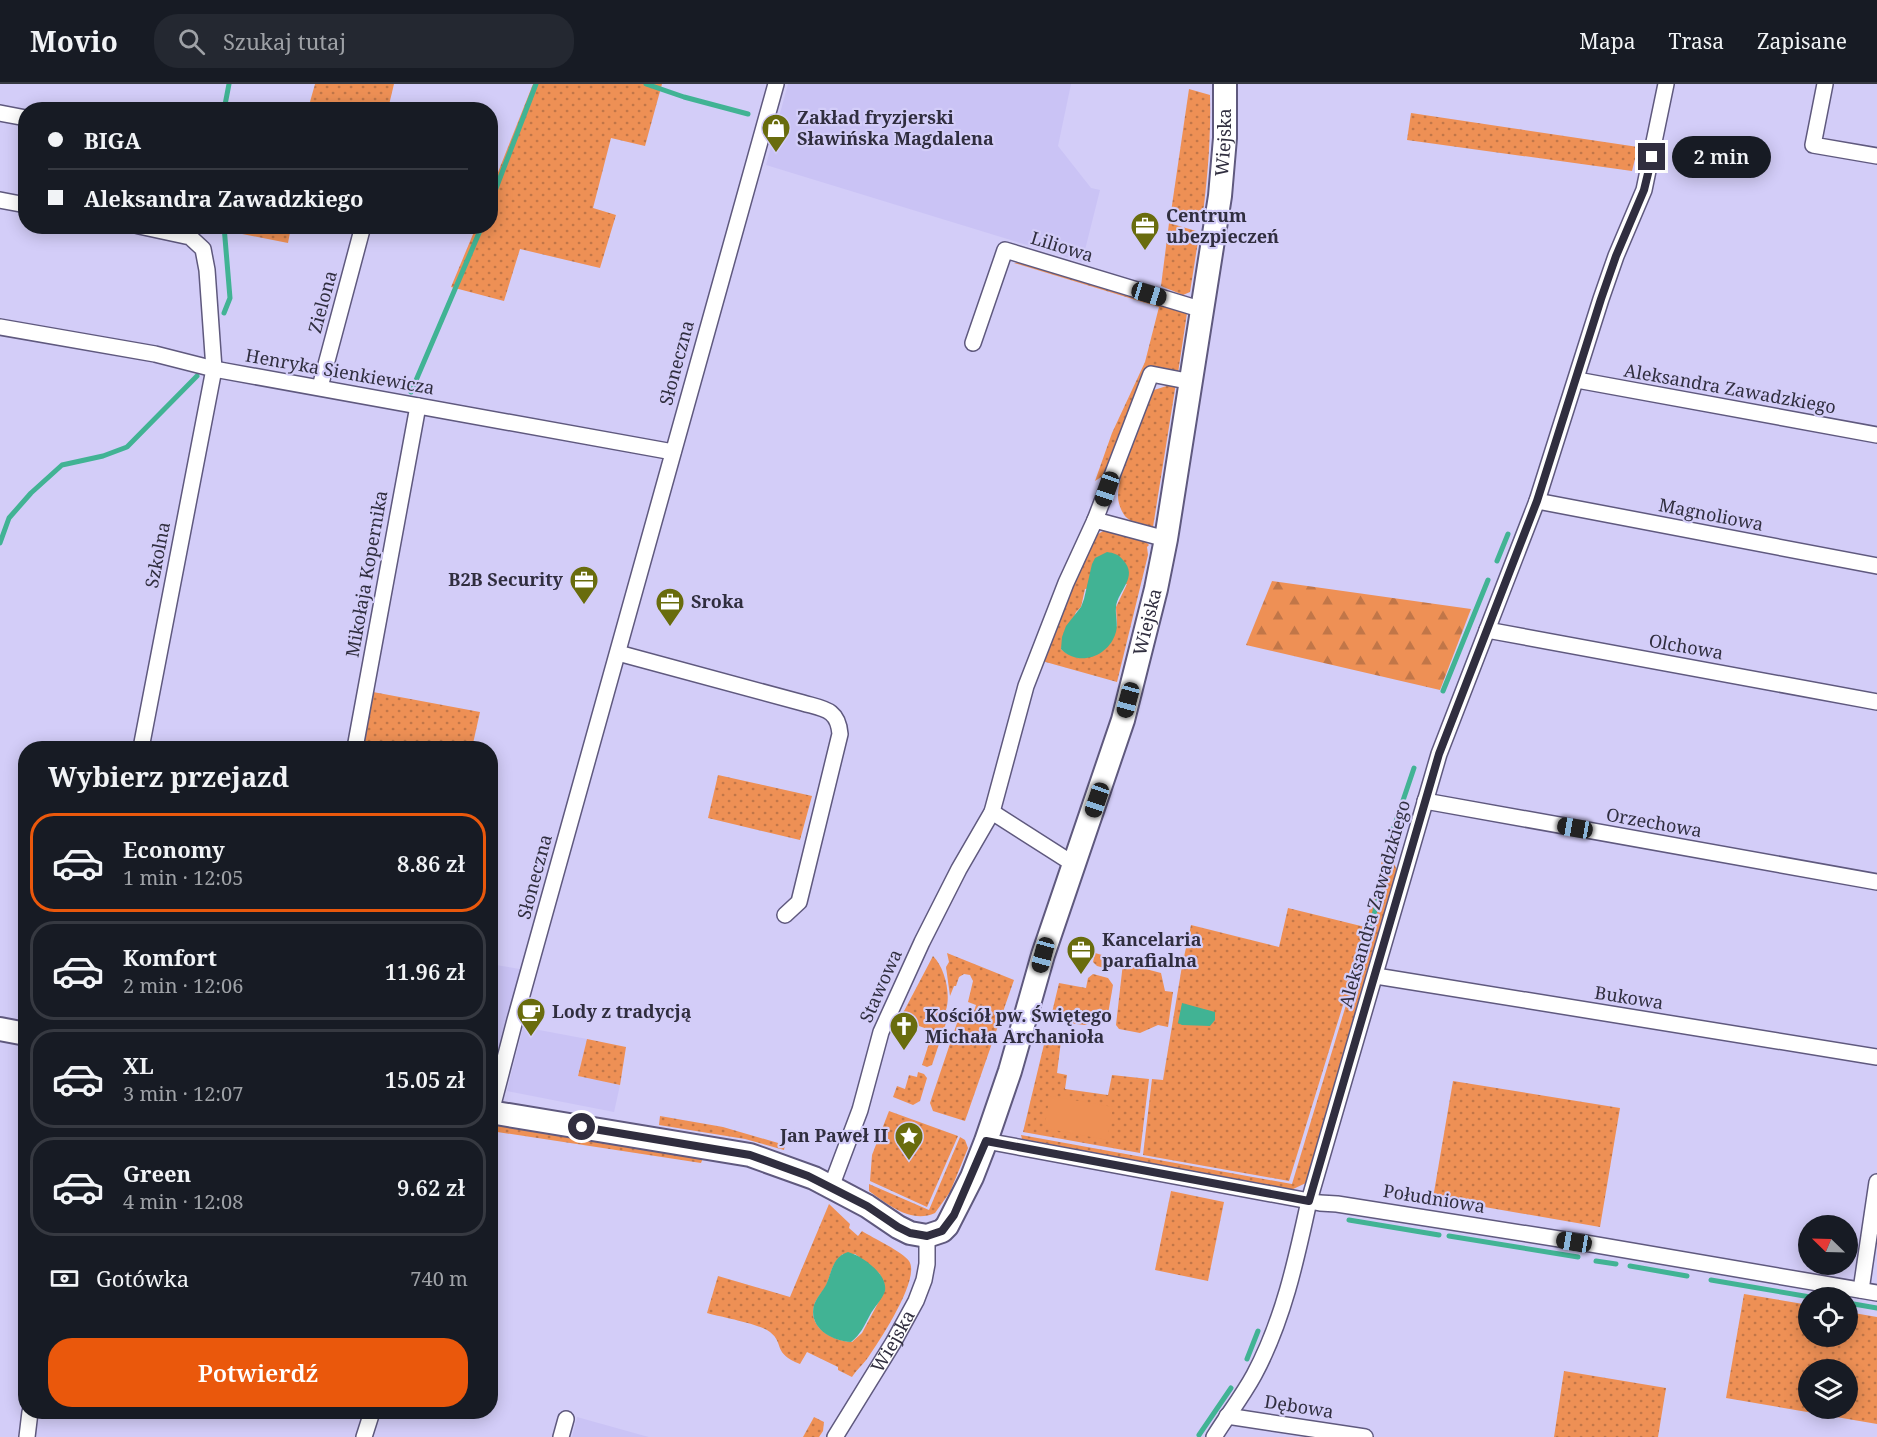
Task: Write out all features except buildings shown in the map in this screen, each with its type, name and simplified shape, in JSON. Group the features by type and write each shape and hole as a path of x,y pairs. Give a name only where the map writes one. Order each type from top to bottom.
{"street":[{"name":"Słoneczna","path":"498,1087 776,84"},
{"name":"Wiejska","path":"835,1437 916,1301 927,1264 927,1236 942,1231 954,1215 986,1141 1010,1071 1043,955 1123,720 1156,590 1192,382 1220,195 1225,138 1226,84"},
{"name":"Aleksandra Zawadzkiego","path":"1214,1437 1254,1375 1280,1317 1309,1201 1425,801 1456,707 1537,501 1616,256 1644,190 1666,84"},
{"path":"1825,84 1813,145 1877,156"},
{"path":"0,113 18,116"},
{"path":"0,200 18,203"},
{"name":"Szkolna","path":"142,741 214,369 207,270 203,249 190,237 176,234"},
{"name":"Zielona","path":"321,387 361,234"},
{"name":"Liliowa","path":"973,343 1005,250 1203,310"},
{"name":"Henryka Sienkiewicza","path":"0,327 155,354 214,369 674,452"},
{"name":"Stawowa","path":"831,1187 860,1110 881,1032 921,942 959,869 992,813 1026,686 1066,583 1095,520 1151,375 1192,382"},
{"name":"Aleksandra Zawadzkiego","path":"1577,380 1877,435"},
{"name":"Mikołaja Kopernika","path":"356,741 418,406"},
{"name":"Magnoliowa","path":"1537,501 1877,566"},
{"path":"1095,520 1166,539"},
{"name":"Olchowa","path":"1487,630 1877,702"},
{"path":"618,653 804,703 828,710 835,716 839,723 840,734 799,902 785,915"},
{"name":"Orzechowa","path":"1425,801 1877,882"},
{"path":"992,813 1075,865"},
{"name":"Bukowa","path":"1376,976 1877,1057"},
{"path":"0,1029 18,1032"},
{"path":"498,1113 750,1155 800,1172 867,1206 898,1227 910,1233 927,1236"},
{"name":"Południowa","path":"986,1141 1309,1201 1444,1220 1877,1293"},
{"path":"1861,1290 1877,1182"},
{"name":"Dębowa","path":"1227,1416 1365,1437"},
{"path":"27,1437 29,1419"},
{"path":"364,1437 370,1419"},
{"path":"561,1437 566,1419"}],"shaded area":[{"path":"788,84 1071,84 1058,146 1091,188 1100,190 1082,262 766,165"},
{"path":"1107,552 1121,558 1129,572 1116,607 1116,632 1111,643 1099,654 1075,658 1061,649 1062,637 1066,626 1081,607 1095,558"},
{"path":"498,965 520,969 498,1070"},
{"path":"1182,1003 1215,1012 1215,1020 1210,1026 1178,1023"},
{"path":"523,1027 587,1039 578,1076 620,1085 614,1112 507,1091"},
{"path":"848,1252 860,1257 873,1267 885,1285 882,1297 860,1333 851,1342 836,1339 823,1332 818,1327 813,1313 815,1302 826,1285 833,1266 839,1257"},
{"path":"577,1417 645,1436 649,1437 572,1437"}],"green space":[{"path":"315,84 394,84 390,102 310,102"},
{"path":"533,84 662,84 645,146 611,138 593,208 616,215 600,268 520,249 504,301 451,287 473,234 498,234 498,172"},
{"path":"1189,89 1210,95 1210,139 1206,183 1203,213 1198,217 1171,212"},
{"path":"1411,113 1638,147 1632,171 1407,140"},
{"path":"1169,223 1196,231 1199,235 1190,292 1183,295 1161,286"},
{"path":"242,234 290,234 288,243"},
{"path":"1023,262 1187,313 1178,373 1151,367 1106,474 1095,481 1112,433 1145,362 1159,307 1014,263"},
{"path":"1176,383 1153,527 1136,523 1125,516 1118,497 1119,486 1127,458 1154,390"},
{"path":"1105,530 1145,541 1149,545 1117,682 1042,661 1091,538","holes":["1127,584 1116,607 1117,626 1078,658 1061,649 1076,612 1081,607 1085,589"]},
{"path":"1272,581 1471,609 1440,690 1246,645"},
{"path":"373,692 480,712 474,741 364,741"},
{"path":"718,775 812,796 800,840 708,818"},
{"path":"1383,857 1393,862 1397,870 1306,1183 1291,1190 1022,1139 1021,1135 1292,1184 1346,1005 1343,1005 1289,1181 1143,1155 1152,1079 1163,1080 1191,925 1279,947 1288,908 1365,927"},
{"path":"947,953 1014,980 965,1121 933,1111 930,1103 959,1017 971,1021 976,1005 968,1002 973,981 970,975 964,974 959,977 950,996 946,967 949,962"},
{"path":"1095,953 1116,959 1115,966 1108,969 1097,966 1093,962"},
{"path":"933,956 941,967 946,982 948,996 946,1010 949,1014 932,1065 927,1067 922,1065 933,1031 919,1026 914,1019 903,1013"},
{"path":"1123,963 1161,973 1165,991 1173,992 1168,1027 1158,1025 1140,1033 1119,1029 1116,1025"},
{"path":"1093,974 1108,978 1113,985 1108,1014 1092,1013 1090,1023 1085,1025 1050,1021 1059,983 1086,988 1088,978"},
{"path":"1046,1036 1057,1036 1061,1041 1057,1073 1067,1075 1065,1089 1108,1095 1112,1075 1149,1079 1140,1153 1023,1132"},
{"path":"587,1039 626,1047 620,1085 578,1076"},
{"path":"918,1072 927,1078 920,1101 913,1105 893,1097 897,1086 905,1089 909,1075 917,1077"},
{"path":"1453,1081 1620,1108 1600,1227 1433,1198"},
{"path":"1050,1096 1113,1107 1107,1140 1044,1128"},
{"path":"889,1111 958,1136 927,1207 870,1181 872,1155"},
{"path":"660,1116 723,1127 785,1145 784,1150 745,1139 659,1125"},
{"path":"498,1123 703,1158 701,1163 498,1132"},
{"path":"960,1137 965,1140 968,1148 950,1192 935,1213 926,1216 908,1214 891,1207 869,1191 869,1184 929,1210"},
{"path":"1171,1191 1224,1202 1208,1281 1155,1270"},
{"path":"829,1204 850,1224 849,1228 858,1236 862,1231 894,1249 909,1261 911,1269 909,1281 898,1309 867,1359 852,1377 838,1370 838,1367 807,1352 800,1364 782,1352 774,1336 765,1329 707,1313 718,1276 790,1297","holes":["843,1254 855,1254 880,1274 885,1290 862,1333 852,1342 837,1339 824,1332 818,1327 813,1314 815,1303 826,1286 836,1261"]},
{"path":"1744,1294 1798,1303 1798,1347 1858,1347 1858,1314 1877,1317 1877,1424 1848,1419 1858,1419 1858,1359 1798,1359 1798,1410 1726,1398"},
{"path":"1564,1371 1666,1388 1658,1437 1554,1437"},
{"path":"814,1417 824,1422 823,1431 819,1437 803,1437"}],"waterway":[{"path":"226,102 229,84"},
{"path":"498,183 536,84"},
{"path":"646,84 748,114"},
{"path":"224,313 230,298 225,234"},
{"path":"411,392 479,234"},
{"path":"0,543 9,518 31,493 62,465 103,456 127,447 197,376"},
{"path":"1497,561 1508,534"},
{"path":"1443,691 1488,580"},
{"path":"1391,836 1414,768"},
{"path":"1360,970 1388,860"},
{"path":"1349,1220 1439,1235"},
{"path":"1449,1236 1578,1257"},
{"path":"1596,1261 1616,1264"},
{"path":"1630,1266 1687,1276"},
{"path":"1711,1280 1798,1295"},
{"path":"1858,1305 1877,1308"},
{"path":"1247,1359 1258,1331"},
{"path":"1199,1435 1231,1388"}],"place":[{"name":"Zakład fryzjerski Sławińska Magdalena","path":"776,154"},
{"name":"Centrum ubezpieczeń","path":"1145,252"},
{"name":"B2B Security","path":"584,606"},
{"name":"Sroka","path":"670,628"},
{"name":"Kancelaria parafialna","path":"1081,976"},
{"name":"Lody z tradycją","path":"531,1038"},
{"name":"Kościół pw. Świętego Michała Archanioła","path":"904,1052"},
{"name":"Jan Paweł II","path":"909,1162"}],"route":[{"path":"582,1127 750,1155 808,1176 850,1196 898,1227 910,1233 927,1236 942,1231 954,1215 986,1141 1309,1201 1439,754 1537,501 1601,299 1616,256 1644,190 1652,157"}]}
